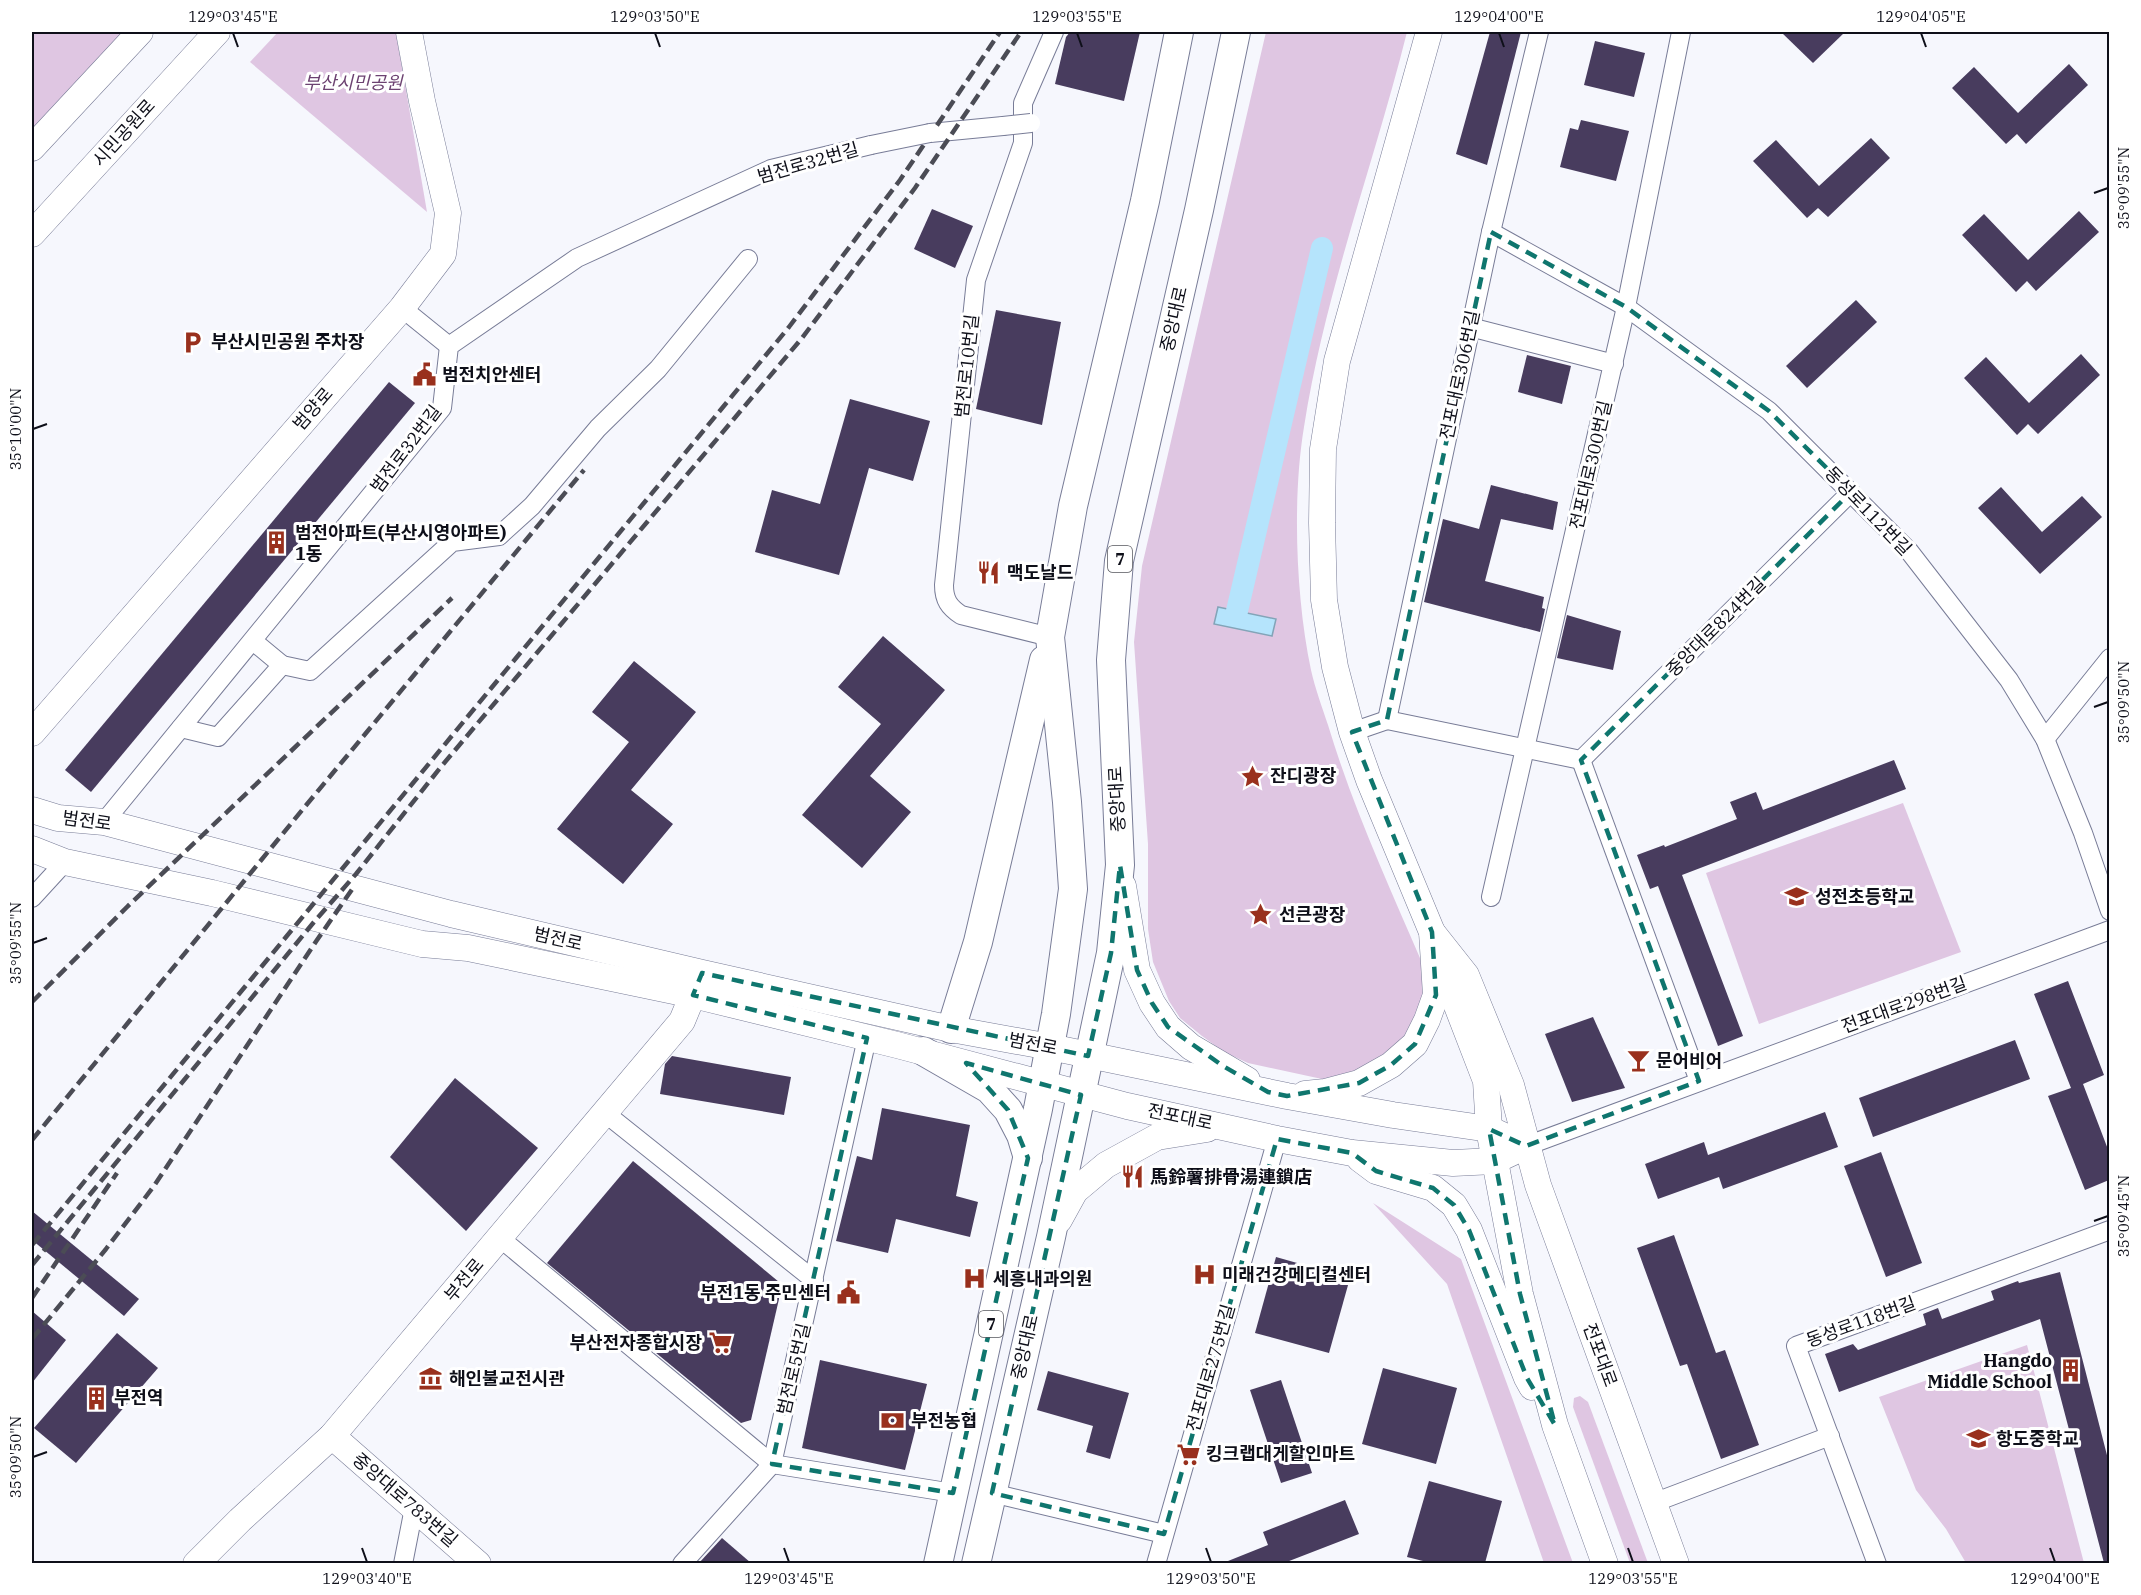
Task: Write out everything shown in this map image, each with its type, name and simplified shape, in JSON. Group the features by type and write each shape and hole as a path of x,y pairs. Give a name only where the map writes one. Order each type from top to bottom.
{"main road":[{"path":"32,148 140,32"},
{"name":"시민공원로","path":"32,234 217,32"},
{"name":"범양로","path":"32,733 402,308 443,254 448,213 409,32"},
{"name":"7","path":"938,1563 1028,1158 1050,1047 1073,889 1067,802 1050,637 1072,506 1145,201 1179,32"},
{"name":"중앙대로","path":"976,1563 1051,1236 1111,953 1120,865 1111,660 1119,561 1199,210 1236,32"},
{"path":"1429,32 1337,361 1323,449 1324,600 1335,668 1352,732 1369,780 1432,932 1445,979 1486,1081 1494,1161 1520,1294 1556,1425 1605,1563"},
{"path":"951,1029 978,942 1050,637"},
{"name":"범전로","path":"32,810 58,818 104,822 451,914 698,985 867,1038 923,1051 1081,1095"},
{"name":"범전로","path":"32,849 65,862 212,893 422,944 468,948 698,985 1050,1047 1088,1056"},
{"path":"1120,865 1137,970 1152,1003 1168,1028 1191,1047 1277,1094 1325,1092 1359,1083 1391,1065 1415,1044 1436,995 1432,932"},
{"name":"전포대로","path":"1432,932 1466,975 1510,1085 1538,1185 1676,1563"},
{"name":"부전로","path":"196,1563 332,1436 682,1021 698,985"},
{"path":"923,1051 989,1089 1008,1110 1021,1136 1028,1158"},
{"path":"1088,1056 1277,1094 1393,1115 1489,1129 1526,1146"},
{"name":"전포대로","path":"1081,1095 1277,1139 1352,1153 1453,1163 1494,1161 1526,1146"},
{"path":"1051,1236 1075,1191 1106,1165 1157,1137 1185,1131 1227,1127"},
{"path":"1352,1153 1376,1171 1433,1188 1454,1205 1469,1230 1527,1378 1556,1425"},
{"name":"중앙대로783번길","path":"332,1436 478,1563"}],"street":[{"name":"범전로10번길","path":"1050,637 961,615 950,607 944,595 944,585 976,280 1023,143 1023,104 1054,32"},
{"name":"전포대로306번길","path":"1387,720 1470,327 1539,32"},
{"name":"전포대로300번길","path":"1491,897 1614,364 1681,32"},
{"name":"범전로32번길","path":"104,822 442,408 449,346 577,258 771,169 930,133 1031,123"},
{"name":"동성로112번길","path":"1491,232 1626,307 1768,411 1909,551 2009,680 2045,739 2083,833 2109,911"},
{"path":"253,641 282,665 310,671 452,542 499,536 532,506 598,428 658,369 748,259"},
{"path":"402,308 449,346"},
{"path":"1470,327 1614,364"},
{"name":"중앙대로824번길","path":"1581,760 1851,492"},
{"path":"2045,739 2109,658"},
{"path":"181,729 218,736 282,665"},
{"path":"1352,732 1387,720 1581,760 1699,1081"},
{"path":"32,898 65,862"},
{"name":"전포대로298번길","path":"1526,1146 2109,930"},
{"name":"범전로5번길","path":"682,1563 772,1464 867,1038"},
{"path":"604,1113 814,1280"},
{"name":"전포대로275번길","path":"1156,1563 1277,1139"},
{"name":"동성로118번길","path":"1877,1563 1796,1346 2109,1230"},
{"path":"500,1238 772,1464 953,1492"},
{"path":"1653,1503 1830,1436"},
{"path":"992,1492 1164,1534"},
{"path":"403,1563 414,1508"}],"highlighted area":[{"path":"1491,232 1626,307 1769,411 1851,492 1581,760 1699,1081 1526,1146 1489,1129 1520,1294 1555,1425 1527,1378 1469,1230 1454,1205 1433,1188 1376,1171 1352,1153 1277,1139 1164,1534 992,1493 1081,1095 966,1063 1008,1110 1028,1158 953,1493 772,1464 867,1038 693,995 702,973 1088,1056 1111,953 1120,865 1137,970 1152,1003 1168,1027 1223,1066 1268,1092 1287,1096 1359,1083 1391,1065 1415,1044 1436,995 1432,932 1352,732 1387,720"}],"green space":[{"path":"32,32 126,32 32,132"},
{"name":"부산시민공원","path":"278,32 396,32 427,212 250,62"},
{"path":"1266,32 1407,32 1337,277 1313,377 1300,455 1297,549 1302,612 1314,684 1372,846 1423,965 1427,986 1411,1028 1396,1050 1347,1077 1322,1079 1248,1063 1224,1052 1180,1018 1169,1001 1153,962 1148,929 1148,844 1134,642 1142,566"},
{"path":"1903,803 1961,952 1759,1024 1706,873"},
{"path":"1373,1203 1461,1259 1573,1563 1544,1563 1447,1284"},
{"path":"2027,1345 2084,1563 1966,1563 1946,1529 1916,1490 1879,1397"},
{"path":"1580,1396 1588,1402 1648,1563 1630,1563 1573,1407 1574,1398"}],"water":[{"path":"1218,607 1276,619 1272,636 1214,624"}],"building":[{"path":"1070,32 1140,32 1124,101 1055,84 1066,37"},
{"path":"1490,32 1521,32 1487,165 1456,154"},
{"path":"1781,32 1845,32 1813,63"},
{"path":"1595,41 1645,53 1634,97 1584,85"},
{"path":"2069,64 2088,85 2026,144 2017,134 2006,144 1952,88 1974,67 2018,113"},
{"path":"1581,120 1629,131 1616,181 1560,167 1570,128 1578,130"},
{"path":"1871,138 1890,158 1828,217 1818,208 1807,218 1753,161 1776,140 1819,186"},
{"path":"932,209 973,226 955,268 914,249"},
{"path":"2079,211 2099,232 2036,291 2027,281 2016,292 1962,235 1984,214 2028,260"},
{"path":"1856,300 1877,322 1807,388 1786,366"},
{"path":"996,310 1061,322 1042,425 976,409"},
{"path":"2081,354 2100,375 2038,434 2028,424 2017,435 1964,378 1986,357 2029,403"},
{"path":"1527,355 1571,366 1562,404 1518,392"},
{"name":"범전아파트(부산시영아파트) 1동","path":"389,382 415,403 91,792 65,770"},
{"path":"850,399 930,421 913,481 869,468 839,575 755,552 772,490 820,504"},
{"path":"1491,485 1558,502 1553,530 1501,519 1485,581 1544,597 1542,608 1545,609 1540,632 1424,602 1443,519 1479,529"},
{"path":"2001,487 2042,532 2082,496 2102,517 2040,574 1978,508"},
{"path":"1567,615 1621,631 1613,670 1557,658"},
{"path":"883,636 945,690 870,776 911,812 862,868 802,815 881,724 838,687"},
{"path":"634,661 696,712 631,790 673,824 623,884 557,829 629,742 592,712"},
{"path":"1894,760 1906,789 1682,875 1743,1036 1718,1046 1658,886 1650,889 1637,855 1664,845 1665,847 1737,819 1730,802 1756,792 1763,810"},
{"path":"2068,981 2104,1075 2083,1084 2109,1152 2109,1180 2085,1190 2048,1096 2071,1088 2034,994"},
{"path":"1593,1017 1625,1088 1572,1102 1545,1034"},
{"path":"2015,1040 2030,1079 1873,1137 1859,1098"},
{"path":"672,1056 791,1077 784,1115 660,1094 665,1064"},
{"path":"455,1078 538,1148 466,1231 390,1157"},
{"path":"882,1108 970,1125 956,1196 978,1202 970,1237 896,1219 888,1253 836,1241 857,1156 872,1160"},
{"path":"1825,1112 1838,1147 1723,1189 1719,1177 1658,1199 1645,1164 1704,1142 1708,1155"},
{"path":"1881,1152 1922,1263 1886,1277 1844,1166"},
{"path":"633,1161 779,1282 779,1299 751,1420 741,1423 547,1263"},
{"path":"32,1211 139,1299 124,1316 32,1240"},
{"path":"1674,1235 1716,1353 1725,1350 1759,1445 1721,1459 1687,1364 1680,1366 1637,1248"},
{"path":"1276,1257 1350,1278 1329,1353 1255,1333"},
{"path":"2060,1272 2109,1463 2109,1563 2104,1563 2040,1319 1839,1392 1825,1354 1853,1344 1858,1350 1926,1325 1923,1314 1938,1308 1942,1319 1994,1300 1991,1291 2018,1281 2019,1283"},
{"path":"32,1311 66,1340 32,1383"},
{"name":"부전역","path":"117,1333 158,1368 76,1463 34,1428"},
{"path":"820,1360 927,1384 905,1470 802,1448"},
{"path":"1383,1368 1457,1388 1436,1464 1362,1444"},
{"path":"1048,1371 1129,1393 1110,1459 1086,1452 1093,1426 1037,1410"},
{"path":"1281,1380 1312,1473 1281,1483 1250,1390"},
{"path":"1429,1481 1502,1501 1485,1563 1431,1563 1407,1557"},
{"path":"1345,1500 1359,1534 1284,1563 1223,1563 1268,1545 1263,1532"},
{"path":"722,1538 751,1563 699,1563"}],"waterway":[{"path":"1237,611 1322,248"}],"railway":[{"path":"32,1245 789,327 900,180 1000,32"},
{"path":"32,1265 356,874 440,768 802,338 915,188 1021,32"},
{"path":"32,1140 584,470"},
{"path":"32,1002 128,906 452,598"},
{"path":"32,1339 154,1186 353,888"},
{"path":"32,1298 117,1173"}],"place":[{"name":"부산시민공원 주차장","path":"193,342"},
{"name":"범전치안센터","path":"424,375"},
{"name":"범전아파트(부산시영아파트) 1동","path":"277,543"},
{"name":"맥도날드","path":"989,573"},
{"name":"잔디광장","path":"1252,776"},
{"name":"성전초등학교","path":"1797,897"},
{"name":"선큰광장","path":"1261,915"},
{"name":"문어비어","path":"1638,1061"},
{"name":"馬鈴薯排骨湯連鎖店","path":"1132,1177"},
{"name":"미래건강메디컬센터","path":"1204,1275"},
{"name":"세흥내과의원","path":"975,1279"},
{"name":"부전1동 주민센터","path":"849,1293"},
{"name":"부산전자종합시장","path":"720,1343"},
{"name":"Hangdo Middle School","path":"2070,1371"},
{"name":"해인불교전시관","path":"431,1379"},
{"name":"부전역","path":"96,1398"},
{"name":"부전농협","path":"893,1421"},
{"name":"항도중학교","path":"1978,1439"},
{"name":"킹크랩대게할인마트","path":"1188,1454"}]}
